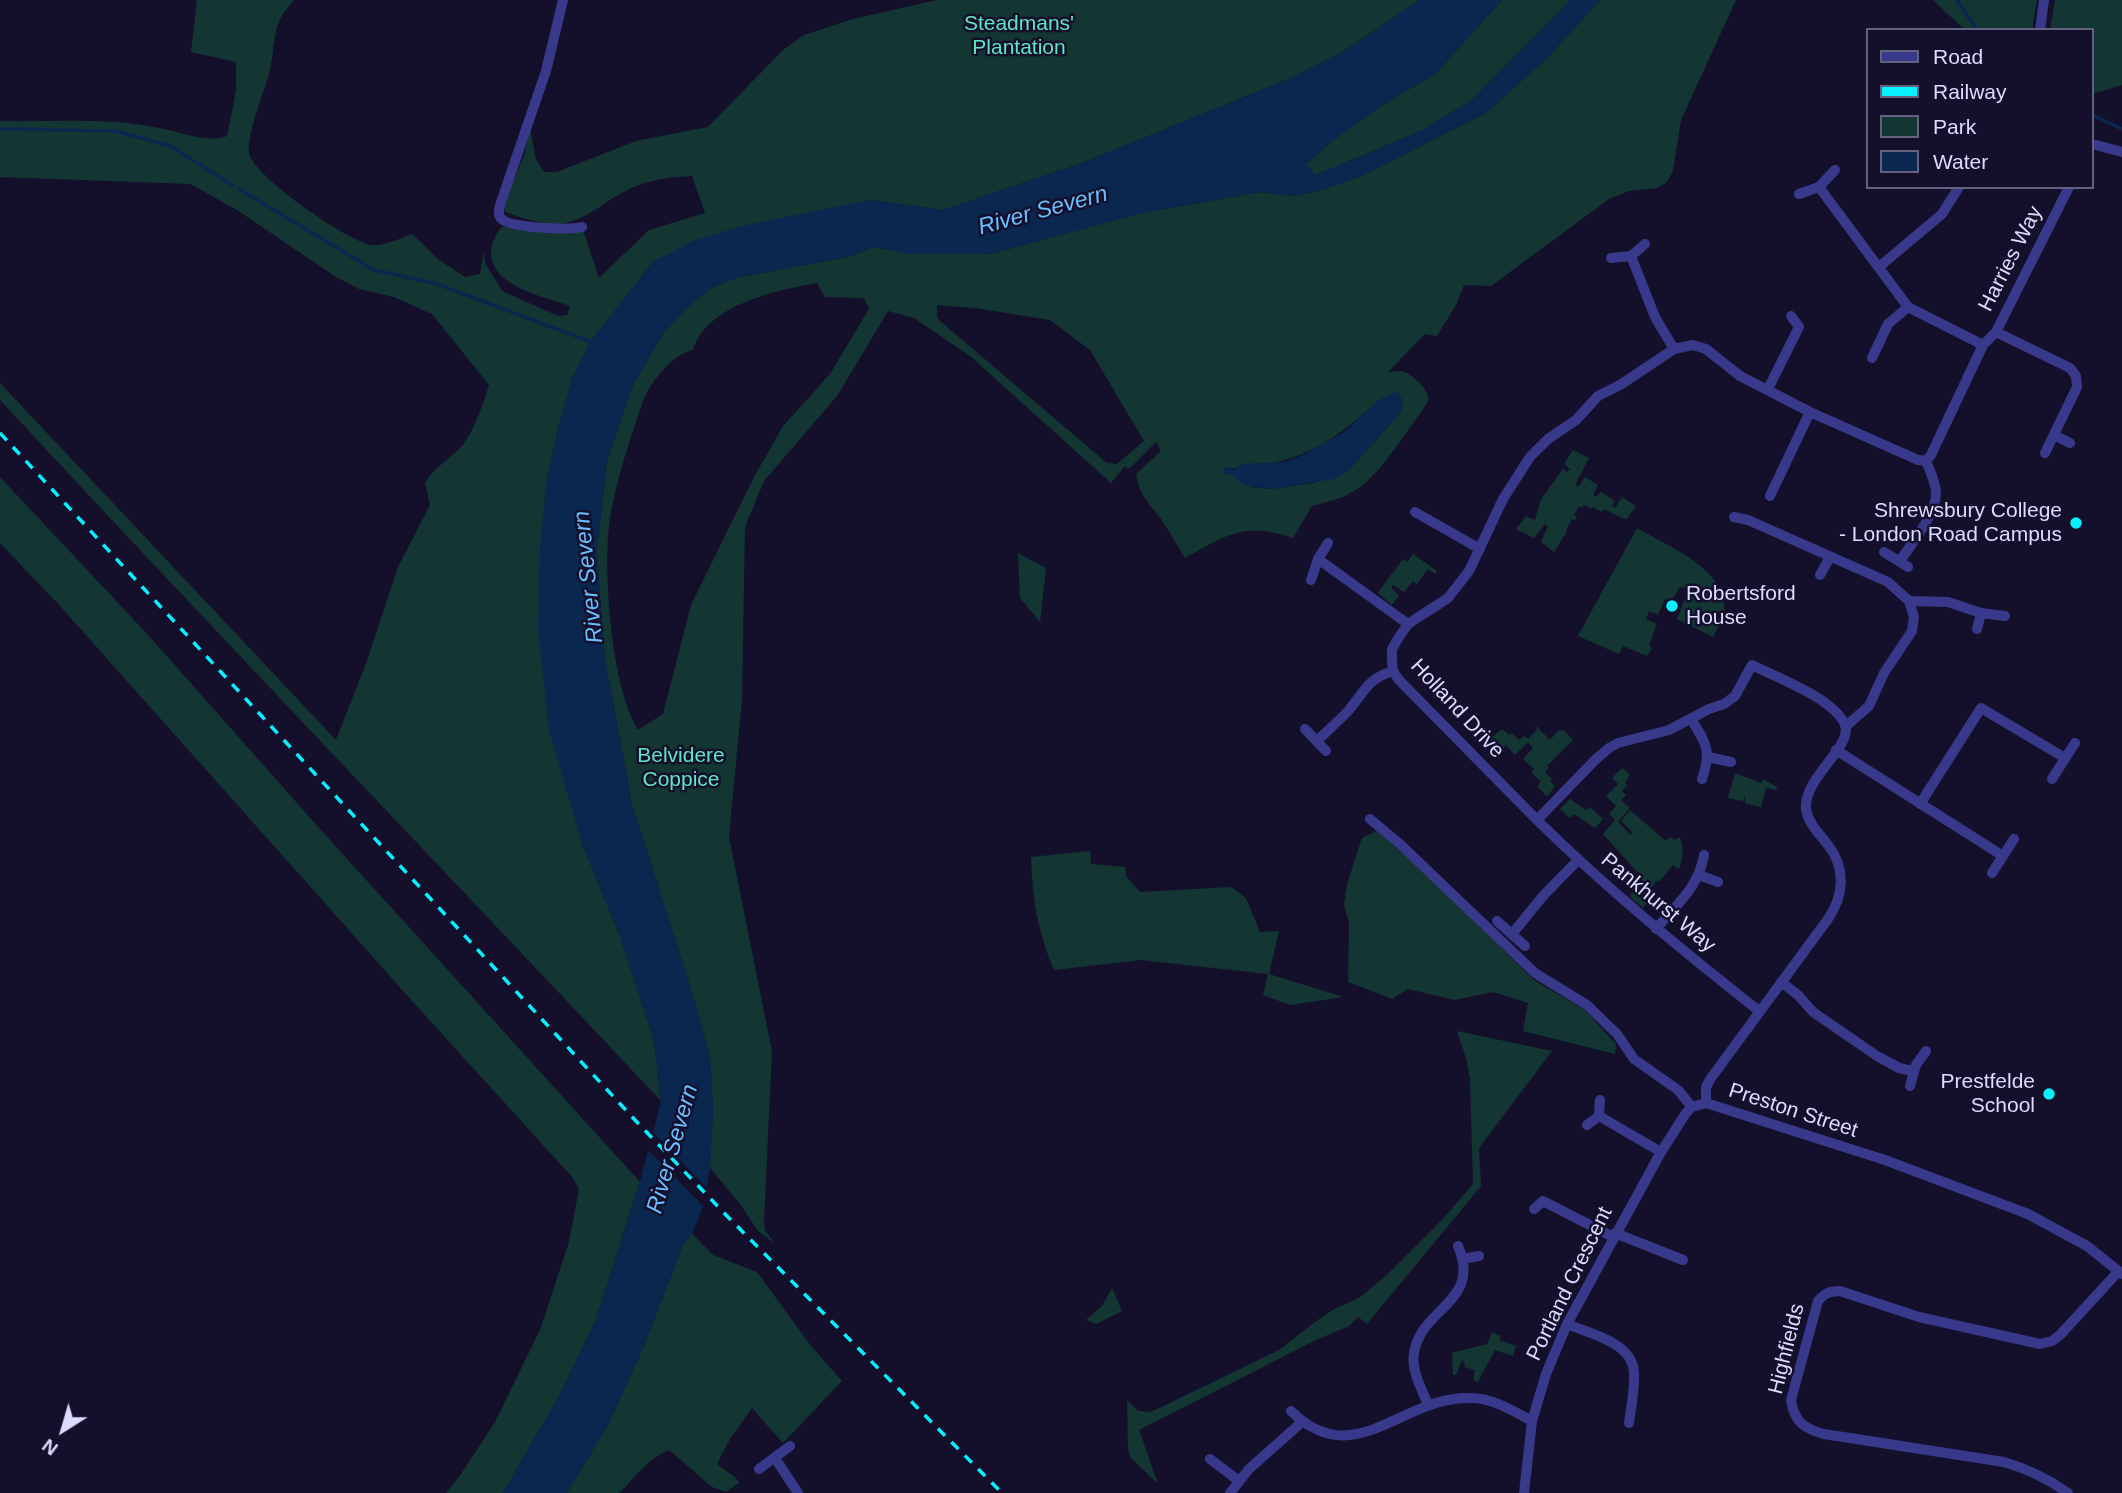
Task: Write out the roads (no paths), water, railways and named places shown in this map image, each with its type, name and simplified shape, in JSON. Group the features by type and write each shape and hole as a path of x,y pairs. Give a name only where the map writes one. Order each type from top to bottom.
{"street":[{"path":"563,0 546,71 500,205 499,215 510,223 565,230 582,227"},
{"path":"2040,28 2044,0"},
{"path":"2094,145 2122,152"},
{"path":"1799,194 1819,187 1835,170"},
{"path":"1819,187 1908,307 1983,345 1926,461"},
{"path":"1879,267 1942,214 1958,189"},
{"name":"Harries Way","path":"1983,345 1996,332 2068,189"},
{"path":"1611,258 1631,256 1645,244"},
{"path":"1631,256 1655,317 1674,349 1693,345 1706,349 1740,376 1810,412 1918,460 1926,461"},
{"path":"1872,358 1888,324 1908,307"},
{"path":"1768,389 1799,327 1791,316"},
{"path":"1996,332 2070,368 2076,376 2077,387 2045,453"},
{"name":"Holland Drive","path":"1537,820 1399,680 1393,671 1392,649 1408,624 1448,598 1469,571 1503,499 1520,471 1538,449 1576,420 1598,396 1620,385 1674,349"},
{"path":"1770,496 1810,412"},
{"path":"2054,435 2070,443"},
{"path":"1884,552 1904,564 1930,515 1937,491 1926,461"},
{"path":"1415,512 1480,549"},
{"path":"1734,517 1748,520 1888,582 1909,601 1914,617 1912,631 1884,673 1869,706 1846,726"},
{"path":"1311,580 1318,559 1328,543"},
{"path":"1820,575 1830,557"},
{"path":"1318,559 1408,624"},
{"path":"1909,601 1948,602 1981,613 2005,615"},
{"path":"1977,629 1981,613"},
{"path":"1537,820 1576,778 1609,748 1618,743 1655,736 1730,701 1752,665 1823,701 1839,715 1846,726 1844,741 1807,793 1806,809 1810,821 1836,858 1842,883 1841,894 1832,915 1711,1078 1706,1087 1706,1103"},
{"path":"1317,741 1350,708 1366,685 1381,674 1393,671"},
{"path":"1920,804 1981,708 2065,758"},
{"path":"1691,719 1708,749 1702,779"},
{"path":"1305,729 1326,751"},
{"path":"2052,779 2075,743"},
{"path":"1836,750 2003,856"},
{"path":"1708,757 1731,762"},
{"path":"1370,819 1401,845 1535,973 1587,1005 1617,1034 1634,1059 1678,1090 1692,1107"},
{"name":"Pankhurst Way","path":"1537,820 1656,929 1759,1010"},
{"path":"1992,873 2014,839"},
{"path":"1656,929 1693,888 1704,855"},
{"path":"1512,934 1543,896 1578,860"},
{"path":"1699,875 1718,882"},
{"path":"1497,921 1525,946"},
{"path":"1781,982 1798,995 1813,1013 1887,1062 1913,1071"},
{"path":"1910,1086 1913,1071 1926,1051"},
{"path":"1600,1116 1601,1100"},
{"name":"Preston Street","path":"1692,1107 1706,1103 1885,1160 2028,1213 2087,1246 2121,1273"},
{"name":"Portland Crescent","path":"1524,1493 1531,1421 1546,1374 1567,1324 1661,1152 1692,1107"},
{"path":"1587,1125 1600,1116"},
{"path":"1600,1116 1661,1152"},
{"path":"1540,1200 1614,1235 1683,1260"},
{"path":"1670,1255 1675,1243"},
{"path":"1428,1405 1418,1380 1414,1354 1423,1331 1461,1288 1464,1277 1463,1259 1458,1246"},
{"path":"1463,1259 1479,1256"},
{"name":"Highfields","path":"2068,1493 2051,1480 2004,1462 1808,1430 1798,1422 1791,1400 1818,1301 1823,1294 1830,1291 1919,1317 2040,1343 2052,1341 2060,1335 2121,1273"},
{"path":"1567,1324 1625,1351 1632,1361 1634,1373 1629,1423"},
{"path":"1291,1411 1311,1429 1336,1436 1351,1436 1428,1405 1457,1399 1485,1399 1531,1421"},
{"path":"1618,1409 1630,1411"},
{"path":"1230,1493 1263,1455 1302,1422"},
{"path":"759,1469 790,1446"},
{"path":"775,1458 798,1493"},
{"path":"1210,1459 1239,1481"}],"water":[{"name":"River Severn","path":"1420,0 1502,0 1436,73 1381,106 1332,141 1305,165 1316,175 1421,131 1472,100 1571,0 1600,0 1547,58 1486,113 1363,175 1322,190 1294,196 1259,192 1137,214 990,254 911,254 873,247 852,256 735,278 711,288 664,332 633,385 607,459 597,549 605,660 632,805 710,1057 713,1109 710,1168 703,1207 692,1234 684,1243 642,1350 609,1423 567,1493 503,1493 558,1398 595,1322 640,1182 661,1101 654,1040 621,939 582,843 549,731 538,629 540,549 546,485 572,379 591,341 653,262 693,241 742,226 870,200 943,210 1082,163 1296,76 1344,51"},
{"path":"1396,392 1403,401 1400,413 1348,471 1334,479 1271,489 1243,485 1236,477 1222,472 1225,467 1235,470 1240,464 1284,462 1303,455 1344,432 1380,399"}],"waterway":[{"path":"1957,0 1976,28"},
{"path":"2094,116 2122,129"},
{"path":"0,129 115,131 170,146 232,185"},
{"path":"239,189 374,270 437,284 594,343"}],"railway":[{"path":"0,433 635,1120 1002,1493"}],"place":[{"name":"Shrewsbury College - London Road Campus","path":"2076,523"},
{"name":"Robertsford House","path":"1672,606"},
{"name":"Prestfelde School","path":"2049,1094"}],"park label":[{"name":"Steadmans' Plantation","path":"1019,36"},
{"name":"Belvidere Coppice","path":"681,768"}]}
